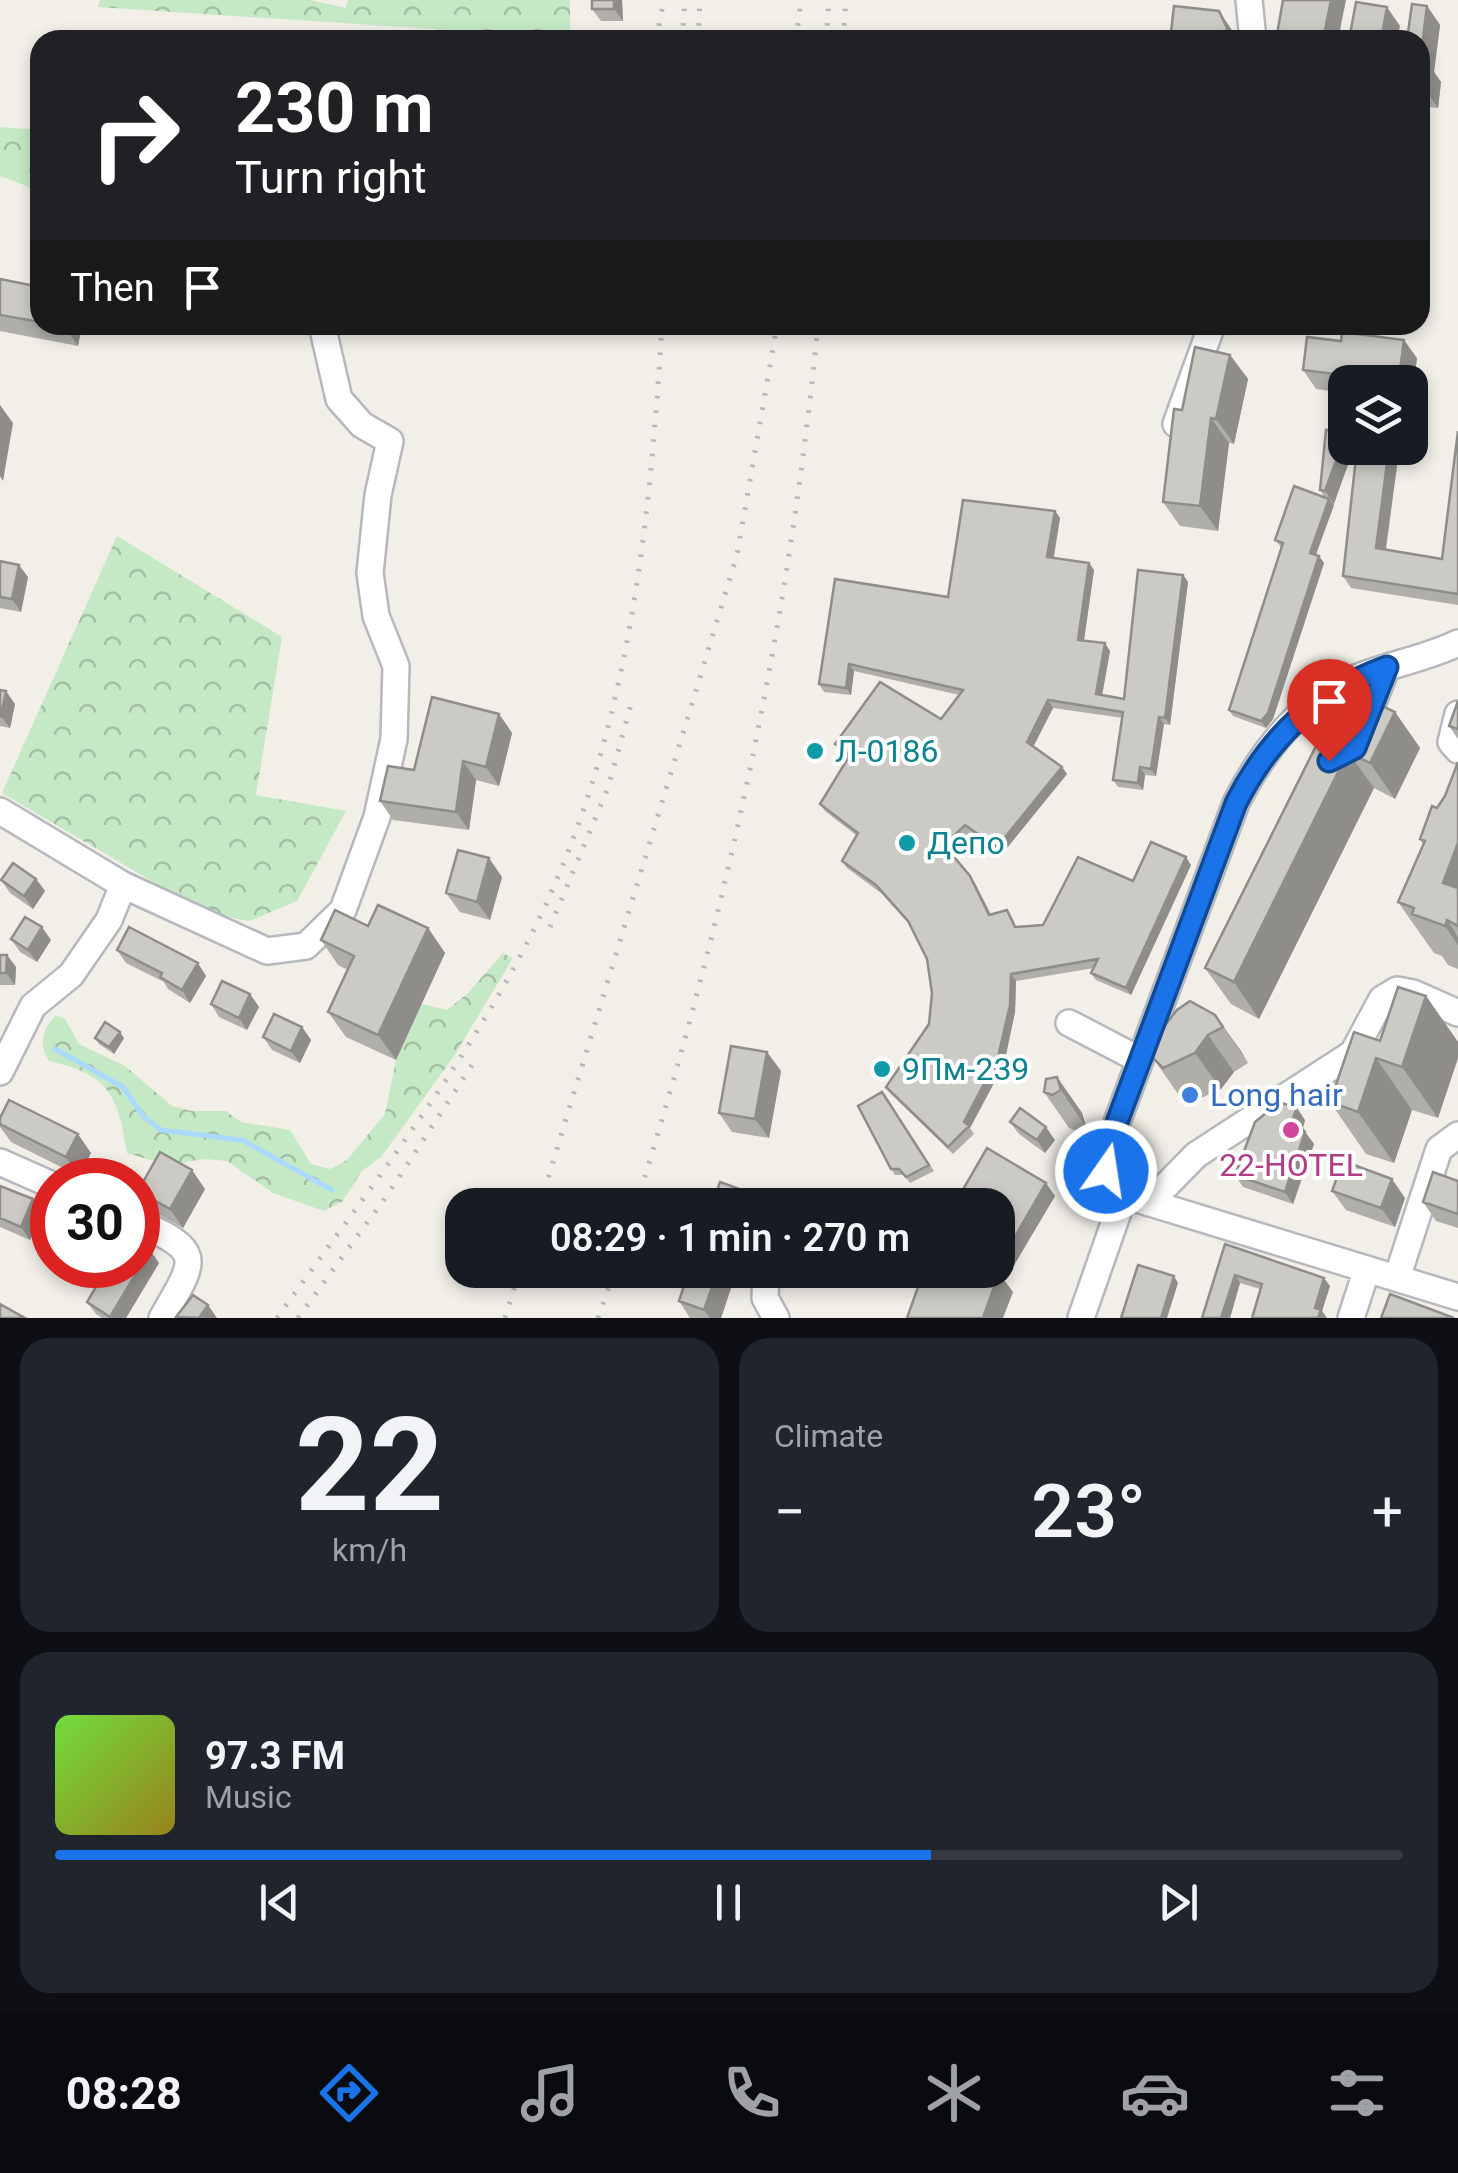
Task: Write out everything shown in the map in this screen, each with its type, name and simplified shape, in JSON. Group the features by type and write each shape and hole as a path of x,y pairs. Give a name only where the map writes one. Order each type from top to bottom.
{"street":[{"path":"1249,0 1252,30"},
{"path":"0,811 122,885 267,951 306,946 343,910 377,817 394,738 396,666 376,616 370,573 378,495 390,441 362,425 339,399 324,335"},
{"path":"1176,424 1208,335"},
{"path":"1458,643 1346,682 1296,718 1252,770 1236,803 1107,1149 1106,1171 1124,1195 1458,1296"},
{"path":"1342,754 1355,748 1387,667"},
{"path":"1458,714 1450,742 1458,750"},
{"path":"0,1072 8,1035 33,1006 71,976 109,920 122,885"},
{"path":"1149,1202 1196,1155 1353,1053 1382,998 1397,990 1414,993 1458,1013"},
{"path":"1069,1022 1140,1060"},
{"path":"1397,1278 1438,1149 1458,1136"},
{"path":"0,1162 30,1175"},
{"path":"1081,1318 1124,1195"},
{"path":"160,1232 179,1240 189,1256 187,1274 162,1318"},
{"path":"1351,1318 1366,1269"},
{"path":"766,1288 766,1298 776,1318"}],"green space":[{"path":"100,0 310,0 346,8 348,0 570,0 570,30 448,30 98,7"},
{"path":"0,127 30,129 30,189 0,176"},
{"path":"117,536 282,637 256,795 346,811 297,901 249,921 206,913 2,793"},
{"path":"503,953 513,958 454,1056 381,1157 362,1171 342,1202 324,1211 273,1193 227,1161 205,1159 167,1165 160,1163 160,1158 127,1153 119,1116 107,1090 85,1073 49,1061 43,1048 45,1031 56,1015 65,1019 79,1044 125,1066 172,1106 192,1111 226,1111 241,1122 290,1130 311,1164 330,1169 347,1160 385,1114 396,1060 422,1004 447,1010 468,993"}],"building":[{"path":"592,0 614,0 614,9 592,9"},
{"path":"1283,0 1331,0 1325,30 1278,30"},
{"path":"1356,2 1387,7 1383,30 1351,30"},
{"path":"1412,4 1427,6 1424,30 1408,30"},
{"path":"1174,6 1219,11 1227,28 1227,30 1171,30"},
{"path":"0,279 30,285 30,320 0,315"},
{"path":"1342,335 1365,335 1404,340 1401,365 1328,365 1328,373 1303,370 1307,337 1341,341"},
{"path":"1195,347 1230,355 1216,419 1211,418 1200,506 1163,502 1174,409 1182,410"},
{"path":"1328,430 1328,465 1334,465 1325,491 1320,490"},
{"path":"1458,431 1458,594 1343,576 1355,465 1387,465 1376,548 1442,559"},
{"path":"1294,486 1329,499 1310,553 1319,556 1268,713 1261,721 1229,710 1283,543 1275,540"},
{"name":"Депо","path":"963,500 1055,511 1047,557 1089,563 1078,640 1105,643 1096,694 1124,699 1138,570 1183,575 1165,718 1159,717 1151,769 1140,767 1138,783 1113,780 1123,712 1048,700 1027,742 1062,767 997,847 965,825 944,845 970,876 989,915 1007,910 1015,927 1043,925 1078,857 1133,881 1151,842 1186,857 1126,988 1091,973 1098,959 1011,974 1010,1005 998,1057 964,1122 969,1126 948,1147 886,1087 929,1024 932,993 927,959 908,921 876,885 842,861 858,833 820,804 850,755 835,744 880,682 941,719 963,690 849,664 846,688 819,684 835,579 948,597"},
{"path":"0,561 19,565 12,599 0,597"},
{"path":"0,690 6,691 1,716 0,715"},
{"path":"1359,695 1395,712 1370,763 1348,752 1234,982 1205,968 1320,738 1334,745"},
{"path":"432,697 499,714 486,767 463,761 456,812 380,801 388,766 414,770"},
{"path":"1458,701 1458,729 1449,726"},
{"path":"1327,718 1340,724 1328,735 1320,732"},
{"path":"1458,762 1458,843 1443,883 1458,888 1458,926 1447,920 1445,926 1412,914 1414,908 1398,902 1425,841 1420,839 1432,806 1437,808 1445,796"},
{"path":"458,850 489,858 477,902 446,893"},
{"path":"13,863 36,879 24,896 1,880"},
{"path":"378,905 428,928 378,1035 328,1012 354,956 321,940 335,910 368,926"},
{"path":"25,917 42,927 28,950 11,939"},
{"path":"129,927 198,963 182,990 160,977 162,973 117,950"},
{"path":"0,955 7,955 6,973 0,973"},
{"path":"222,981 250,994 239,1018 211,1004"},
{"path":"1398,987 1426,996 1402,1067 1376,1058 1358,1112 1330,1102 1354,1032 1380,1041"},
{"path":"1190,1001 1215,1015 1223,1027 1208,1035 1195,1053 1163,1068 1153,1058 1159,1033 1177,1010"},
{"path":"274,1014 302,1027 291,1051 263,1037"},
{"path":"105,1022 120,1032 109,1047 95,1038"},
{"path":"731,1046 767,1052 755,1119 719,1113"},
{"path":"1057,1077 1061,1090 1052,1095 1044,1092 1046,1079"},
{"path":"882,1092 929,1165 906,1177 899,1169 891,1169 858,1106"},
{"path":"9,1100 78,1134 66,1157 0,1124"},
{"path":"1279,1102 1297,1108 1293,1118 1305,1132 1285,1192 1235,1175 1255,1122"},
{"path":"1020,1108 1046,1127 1037,1140 1010,1122"},
{"path":"987,1148 1046,1183 1015,1236 1015,1188 964,1188"},
{"path":"160,1152 192,1170 170,1209 160,1203 160,1158 157,1158"},
{"path":"1343,1161 1392,1179 1381,1208 1332,1191"},
{"path":"1433,1172 1458,1181 1458,1214 1423,1202"},
{"path":"0,1186 30,1198 21,1227 0,1218"},
{"path":"1225,1244 1324,1278 1315,1308 1321,1310 1318,1318 1252,1318 1262,1284 1235,1275 1221,1318 1202,1318"},
{"path":"1138,1265 1174,1276 1161,1318 1121,1318"},
{"path":"95,1288 127,1288 110,1317 87,1302"},
{"path":"683,1288 712,1288 704,1310 679,1301"},
{"path":"918,1288 994,1288 983,1318 907,1318"},
{"path":"1390,1294 1454,1318 1381,1318"},
{"path":"193,1295 208,1305 199,1318 176,1317"},
{"path":"0,1304 25,1318 0,1318"}],"waterway":[{"path":"55,1049 123,1087 143,1116 161,1130 242,1140 332,1190"}],"railway":[{"path":"658,30 664,0"},
{"path":"683,30 685,0"},
{"path":"698,30 700,0"},
{"path":"797,30 801,0"},
{"path":"827,30 829,0"},
{"path":"844,30 846,0"},
{"path":"277,1318 469,1044 525,947 559,874 587,798 626,644 640,565 661,335"},
{"path":"545,1188 737,555 775,335"},
{"path":"641,1188 698,989 750,770 790,548 817,335"},
{"path":"550,927 608,788 633,697"},
{"path":"298,1318 388,1194 474,1062"},
{"path":"505,1318 514,1288"},
{"path":"598,1318 609,1288"}],"place":[{"name":"Л-0186","path":"815,751"},
{"name":"Депо","path":"907,843"},
{"name":"9Пм-239","path":"882,1069"},
{"name":"Long hair","path":"1190,1095"},
{"name":"22-HOTEL","path":"1291,1130"}],"route":[{"path":"1106,1171 1107,1149 1236,803 1252,770 1296,718 1346,682 1387,667 1355,748 1329,761"}]}
